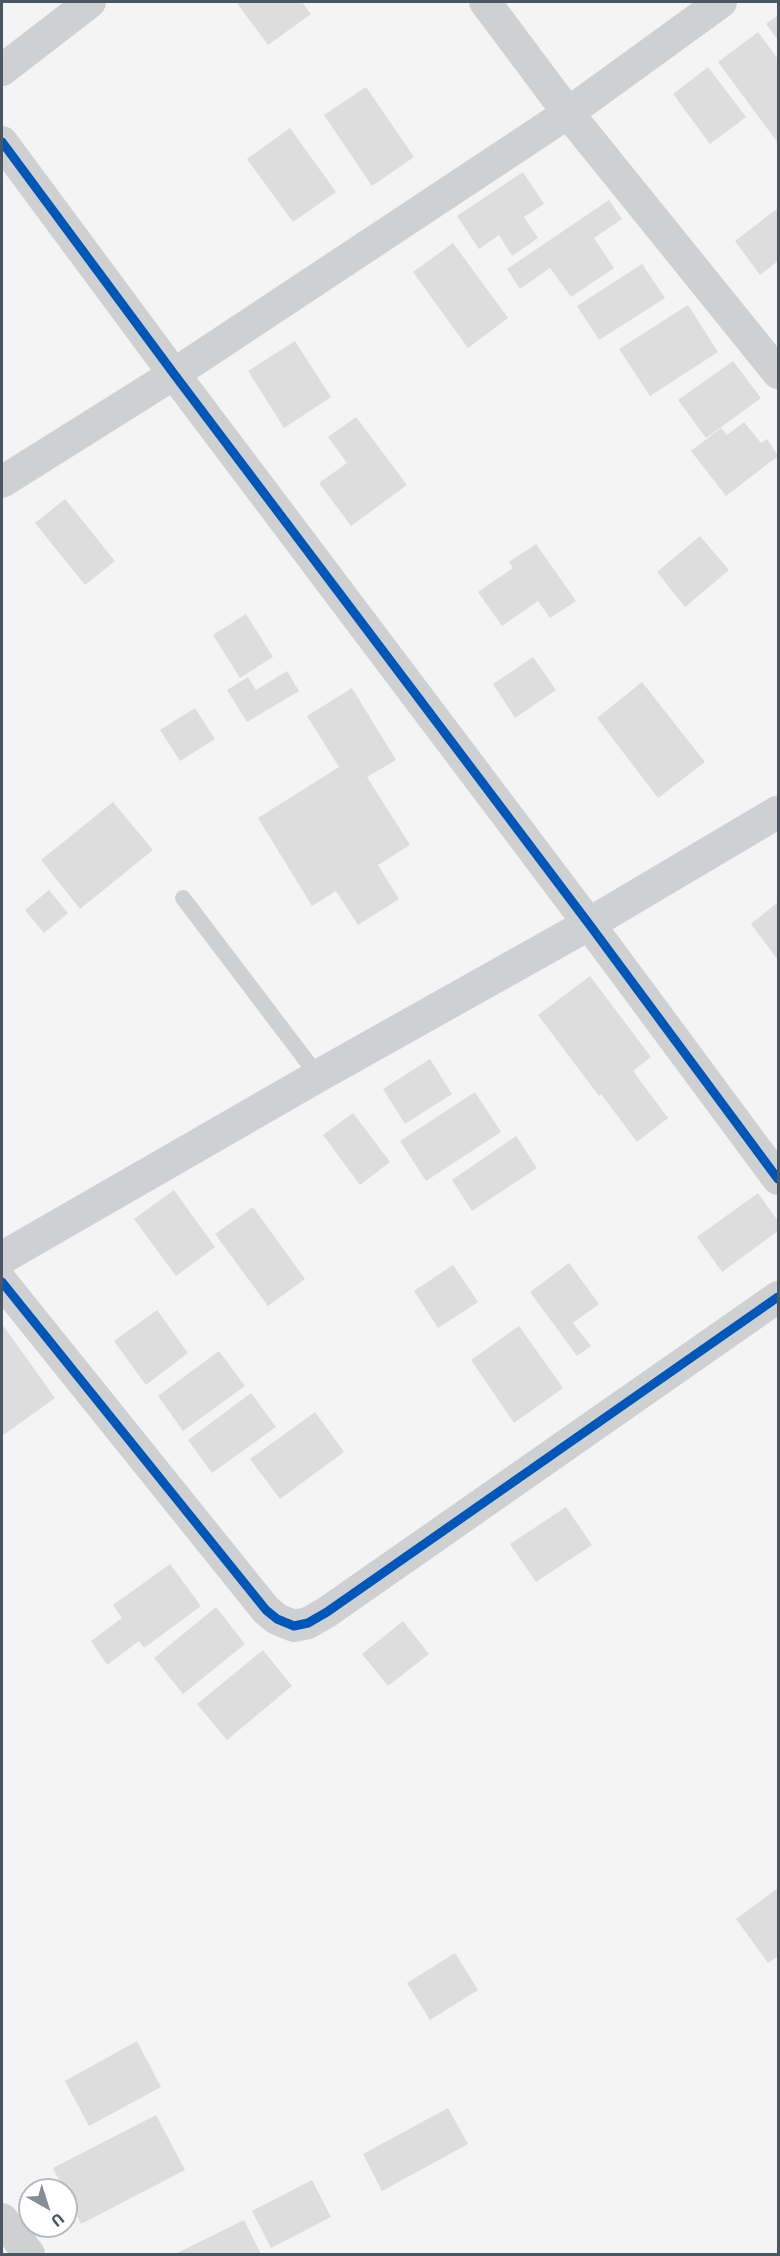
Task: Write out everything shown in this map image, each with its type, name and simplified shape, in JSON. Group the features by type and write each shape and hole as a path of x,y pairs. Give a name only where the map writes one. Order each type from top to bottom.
{"street":[{"path":"2,70 90,2"},
{"path":"484,2 568,113 778,373"},
{"path":"2,483 174,374 568,113 721,2"},
{"path":"2,142 778,1179"},
{"path":"2,1258 318,1076 589,924 778,812"},
{"path":"2,1282 266,1610 277,1619 294,1626 308,1623 327,1612 778,1297"},
{"path":"2,2219 29,2254"}],"lane":[{"path":"183,898 318,1076"}],"building":[{"path":"236,2 302,2 311,14 268,45"},
{"path":"778,15 778,40 766,24"},
{"path":"758,32 778,59 778,143 718,62"},
{"path":"708,67 746,117 710,144 673,94"},
{"path":"366,87 414,157 372,186 324,115"},
{"path":"290,128 336,192 293,222 247,159"},
{"path":"523,172 544,204 524,217 538,238 512,256 499,235 479,249 457,216"},
{"path":"609,200 622,219 594,238 614,268 571,297 550,268 520,289 507,269"},
{"path":"778,208 778,261 760,275 735,241"},
{"path":"453,243 508,318 468,348 413,272"},
{"path":"642,264 665,298 599,340 577,306"},
{"path":"688,305 718,352 650,396 619,349"},
{"path":"295,341 331,397 284,428 248,371"},
{"path":"733,361 761,398 706,438 678,400"},
{"path":"356,417 407,485 351,526 319,483 347,463 328,437"},
{"path":"744,422 761,443 767,439 778,456 726,496 691,451 721,428 727,435"},
{"path":"65,499 115,561 85,585 35,523"},
{"path":"700,536 729,570 685,607 657,572"},
{"path":"536,544 576,601 550,618 538,601 502,626 478,592 513,568 509,562"},
{"path":"246,614 273,657 240,678 213,635"},
{"path":"533,657 556,690 515,718 493,684"},
{"path":"287,671 299,691 247,722 227,690 248,677 256,690"},
{"path":"642,682 705,762 658,798 597,718"},
{"path":"352,688 396,760 367,777 410,845 378,865 399,899 358,925 336,891 312,906 258,818 339,767 307,716"},
{"path":"195,708 215,739 180,761 160,730"},
{"path":"113,802 153,850 80,909 41,860"},
{"path":"49,890 68,913 44,933 25,910"},
{"path":"778,902 778,960 751,924"},
{"path":"590,976 651,1057 633,1071 668,1118 637,1142 538,1015"},
{"path":"430,1059 452,1094 405,1124 383,1089"},
{"path":"475,1092 501,1132 426,1181 400,1141"},
{"path":"353,1113 390,1162 360,1185 323,1135"},
{"path":"516,1136 537,1168 472,1211 452,1180"},
{"path":"174,1190 215,1247 176,1276 134,1219"},
{"path":"758,1193 778,1221 778,1231 722,1272 697,1237"},
{"path":"253,1207 305,1279 268,1306 215,1234"},
{"path":"569,1263 599,1304 573,1323 591,1346 577,1356 530,1292"},
{"path":"453,1265 478,1302 438,1328 414,1291"},
{"path":"157,1310 188,1353 146,1385 114,1341"},
{"path":"2,1324 55,1398 2,1436"},
{"path":"519,1326 563,1388 514,1423 471,1360"},
{"path":"219,1351 245,1386 183,1431 158,1396"},
{"path":"251,1393 276,1427 212,1473 188,1440"},
{"path":"315,1412 344,1452 280,1499 250,1459"},
{"path":"566,1507 592,1545 536,1582 510,1544"},
{"path":"170,1564 201,1606 144,1648 139,1641 107,1665 91,1641 122,1618 113,1605"},
{"path":"216,1607 245,1644 183,1694 154,1658"},
{"path":"403,1621 429,1654 388,1686 362,1654"},
{"path":"263,1650 292,1686 227,1740 197,1704"},
{"path":"778,1888 778,1956 768,1963 736,1919"},
{"path":"455,1953 478,1990 430,2020 407,1983"},
{"path":"137,2041 161,2087 89,2126 65,2081"},
{"path":"448,2108 468,2144 382,2191 363,2154"},
{"path":"156,2115 185,2170 81,2224 78,2218 78,2178 58,2178 53,2168"},
{"path":"312,2180 331,2217 271,2248 252,2211"},
{"path":"244,2220 261,2254 175,2254"}],"cycle path":[{"path":"2,142 778,1179"},
{"path":"2,1282 266,1610 277,1619 294,1626 308,1623 327,1612 778,1297"}]}
